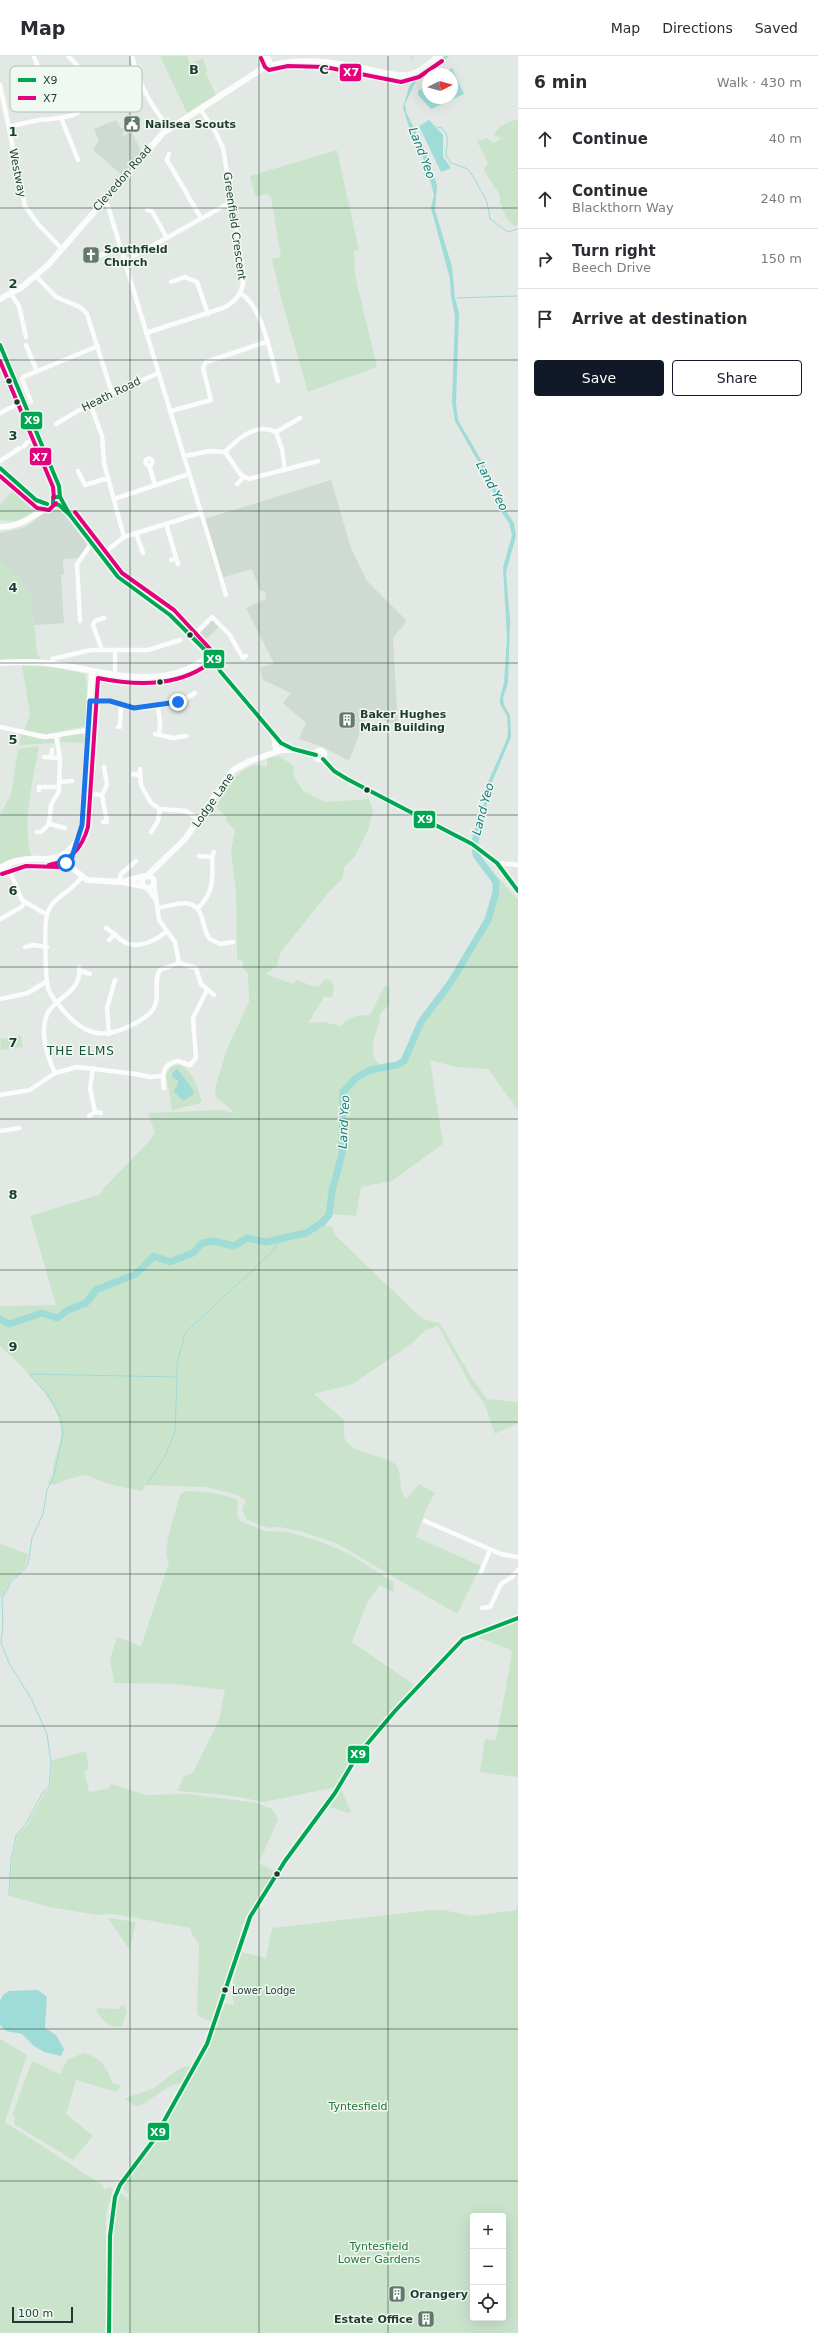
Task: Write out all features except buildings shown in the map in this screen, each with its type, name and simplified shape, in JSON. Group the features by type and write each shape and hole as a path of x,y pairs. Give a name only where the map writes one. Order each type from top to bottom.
{"main road":[{"path":"267,56 270,64"},
{"name":"Clevedon Road","path":"0,299 11,294 36,276 62,249 154,142 169,128 270,64 287,60 326,61 401,76 416,72 439,56"},
{"path":"0,345 56,483 57,500 118,577 170,615 192,636 210,658 212,663 217,666 273,732 279,747 316,754 318,751 323,751 325,755 323,759 334,771 472,844 485,853 496,863 518,891"},
{"path":"0,527 23,524 45,507 57,500"},
{"path":"0,523 7,526"},
{"path":"0,663 45,663 115,676 140,678 174,674 190,669 210,658"},
{"path":"67,859 82,825 92,671"},
{"name":"Lodge Lane","path":"121,882 146,876 165,860 200,820 233,770 250,761 269,755 279,747"},
{"path":"0,868 7,864 25,860 67,859"},
{"path":"67,859 81,877"},
{"name":"Lodge Lane","path":"154,882 165,860"},
{"path":"146,876 154,882 145,887 142,881 146,876"},
{"name":"Lodge Lane","path":"81,877 87,880 121,882 145,887"},
{"path":"110,2333 110,2236 115,2197 120,2185 153,2141 205,2049 215,2025 242,1936 250,1917 285,1861 335,1793 357,1756 395,1711 463,1639 518,1618"}],"street":[{"path":"28,59 35,56 39,66"},
{"path":"68,56 77,66"},
{"path":"132,56 135,66"},
{"name":"Westway","path":"0,85 26,208 62,249"},
{"path":"142,87 169,128"},
{"name":"Greenfield Crescent","path":"146,333 208,314 231,305 240,293 244,275 223,148 215,131 200,109"},
{"path":"9,127 42,120 62,120 76,112"},
{"path":"62,120 78,160"},
{"path":"169,154 164,160 201,218"},
{"path":"103,200 108,206 226,595"},
{"path":"124,261 231,202"},
{"path":"147,210 152,211 167,238"},
{"path":"95,257 102,257 121,248"},
{"path":"36,276 56,297 84,310 89,318 112,393"},
{"path":"174,282 188,278 197,282 208,314"},
{"path":"240,293 251,302 266,342 275,378"},
{"path":"11,294 18,306 26,338"},
{"path":"170,411 214,400 203,369 205,363 266,342"},
{"path":"26,345 37,371"},
{"path":"31,402 22,379 37,371 98,346"},
{"name":"Heath Road","path":"56,424 66,421 90,403 159,373"},
{"path":"0,413 24,401"},
{"path":"90,403 102,436 102,456 124,537"},
{"path":"185,456 210,451 225,452 242,436 264,429 276,432 299,421"},
{"path":"276,432 282,449 285,470"},
{"path":"0,461 28,442"},
{"path":"225,452 244,477 252,479 285,470 303,468 318,461"},
{"path":"149,465 155,485"},
{"path":"0,468 45,507"},
{"path":"78,471 84,487 108,478"},
{"path":"114,499 189,474"},
{"path":"237,484 244,477"},
{"path":"100,556 124,537 201,513"},
{"path":"166,524 178,564"},
{"path":"136,533 138,546 143,553"},
{"path":"80,621 77,564 91,544"},
{"path":"171,560 176,558"},
{"path":"192,636 212,617 229,634 243,658 246,656"},
{"path":"102,650 94,627 93,619 104,618"},
{"path":"52,659 70,657 102,650 133,652 157,651 180,640"},
{"path":"115,650 115,676"},
{"path":"90,701 110,701 134,708 180,702 191,699 195,693"},
{"path":"120,727 121,705"},
{"path":"158,706 160,724 157,735 184,738"},
{"path":"0,727 36,736 56,736 68,732 89,730"},
{"path":"40,834 50,824 51,806 59,785 60,758 56,736"},
{"path":"51,757 52,750"},
{"path":"44,757 60,758"},
{"path":"103,822 107,822 102,795 106,786 106,769"},
{"path":"140,769 139,775 146,797 160,809 186,811 200,820"},
{"path":"133,774 139,775"},
{"path":"39,790 39,787 69,783"},
{"path":"85,794 102,795"},
{"path":"151,832 159,820 160,809"},
{"path":"50,824 63,825"},
{"path":"198,908 207,899 211,889 212,857 214,852"},
{"path":"199,856 212,857"},
{"path":"121,882 121,874 136,861"},
{"path":"496,863 518,865"},
{"path":"7,864 20,896 25,903 44,913"},
{"path":"81,877 49,910 46,922 47,981 49,991 58,1003 82,1028 99,1034 109,1034 138,1022 151,1012 157,999 158,972 164,967 179,963 196,968 200,982 214,995"},
{"path":"154,882 159,920 176,945 179,963"},
{"path":"145,887 156,902"},
{"path":"0,919 19,909 25,903"},
{"path":"157,908 185,903 198,908 208,937 217,943 231,942 228,936"},
{"path":"106,928 124,942 133,945 153,941 166,932"},
{"path":"109,940 115,934"},
{"path":"28,947 47,947"},
{"path":"55,1073 47,1050 44,1027 48,1012 71,991 80,969 90,974"},
{"path":"109,1034 107,1008 116,988 115,980"},
{"path":"0,1000 28,993 47,981"},
{"path":"164,1088 162,1076 164,1069 171,1063 179,1061 189,1065 195,1059 197,1050 193,1018 207,990"},
{"path":"0,1095 30,1090 55,1073 76,1067 150,1077 162,1076"},
{"path":"89,1116 98,1112 90,1088 92,1068"},
{"path":"0,1131 19,1128"},
{"path":"425,1521 439,1530 490,1550 501,1554 518,1557"},
{"path":"483,1570 490,1550"},
{"path":"482,1608 489,1607 501,1584 512,1577 518,1570"}],"shaded area":[{"path":"116,120 121,129 125,126 127,129 122,134 124,136 131,131 141,151 122,175 93,150 99,141 94,129"},
{"path":"331,480 351,548 367,581 407,621 393,638 398,725 367,714 349,761 323,747 299,739 306,723 283,703 291,693 263,680 260,668 274,663 246,608 266,599 265,591 260,591 252,569 218,579 201,520"},
{"path":"57,508 62,511 90,549 82,558 63,559 64,574 61,575 64,623 34,625 0,561 0,533 26,527 44,513"},
{"path":"213,620 219,627 204,641 199,634"}],"green space":[{"path":"160,56 187,56 190,64 203,58 207,71 205,72 216,95 187,113"},
{"path":"518,119 518,225 515,227 506,218 500,201 500,195 485,173 484,170 488,163 477,141 487,138 494,143 501,138 494,135 498,129"},
{"path":"337,150 359,250 354,251 355,275 377,367 308,392 282,302 272,259 281,257 271,197 268,194 255,196 250,176"},
{"path":"15,487 38,508 30,515 20,520 0,520 0,505"},
{"path":"0,559 11,568 31,594 37,653 41,660 0,660"},
{"path":"22,666 52,667 85,674 87,686 85,726 47,734 24,730 30,715"},
{"path":"81,733 85,737 85,743 60,742 62,736"},
{"path":"21,734 39,739 55,739 57,743 19,745"},
{"path":"39,746 31,787 28,814 31,856 14,858 0,864 0,815 11,794 18,749"},
{"path":"279,756 294,766 293,774 303,791 325,802 369,799 373,810 368,830 355,856 344,868 343,878 328,893 281,952 277,966 266,974 293,984 297,980 315,987 320,986 325,979 332,981 334,989 332,997 324,997 308,1023 324,1022 341,1026 350,1018 361,1015 370,1015 385,985 390,987 389,1005 380,1014 373,1048 373,1054 376,1060 382,1066 370,1068 345,1084 381,1067 399,1065 406,1060 418,1028 451,985 465,962 470,949 486,925 495,893 496,875 518,900 518,1110 488,1069 456,1067 430,1060 443,1144 392,1181 361,1187 356,1216 331,1214 325,1224 327,1227 331,1226 336,1236 417,1314 423,1319 440,1323 471,1377 487,1399 518,1402 518,1423 495,1434 484,1403 470,1384 438,1326 426,1330 411,1344 353,1384 314,1394 344,1420 344,1437 349,1444 355,1449 387,1460 397,1466 402,1491 406,1499 419,1484 435,1493 416,1537 481,1566 457,1614 336,1543 303,1532 280,1527 268,1528 246,1519 242,1509 246,1500 234,1494 206,1487 145,1485 142,1491 109,1484 86,1475 68,1479 54,1485 47,1483 53,1474 61,1435 60,1423 56,1411 40,1386 0,1346 0,1306 56,1305 30,1216 101,1194 103,1189 152,1138 155,1133 148,1113 220,1110 235,1113 216,1097 215,1088 227,1049 249,1002 248,974 243,968 243,961 237,960 236,891 231,851 235,830 225,820 227,818 217,807 224,792 243,771 251,766 259,765 267,767 267,758"},
{"path":"21,1035 23,1047 1,1050 0,1039"},
{"path":"180,1065 189,1072 197,1085 202,1101 198,1104 172,1110 166,1074 172,1066","holes":["177,1068 194,1091 193,1095 183,1101 173,1091 178,1085 173,1071"]},
{"path":"185,1491 213,1493 228,1496 238,1501 237,1513 240,1521 265,1531 288,1532 322,1542 349,1554 393,1582 394,1593 380,1585 367,1603 352,1642 416,1686 353,1757 334,1791 332,1788 264,1802 226,1795 178,1791 183,1777 193,1773 219,1720 225,1690 176,1684 114,1683 110,1659 117,1637 141,1646 169,1562 166,1550 170,1530 180,1495"},
{"path":"0,1544 28,1554 26,1565 17,1576 12,1578 2,1598 0,1596"},
{"path":"518,1621 518,1777 480,1772 485,1739 496,1740 512,1653 510,1649 473,1636"},
{"path":"86,1751 89,1769 84,1771 89,1792 109,1788 111,1784 146,1795 188,1794 257,1803 272,1809 278,1819 259,1863 276,1872 243,1925 213,2023 199,2016 197,2013 199,1945 190,1928 114,1914 97,1915 49,1907 10,1896 12,1861 17,1836 27,1825 45,1792 50,1788 52,1760"},
{"path":"341,1788 351,1812 348,1813 330,1807"},
{"name":"Tyntesfield","path":"518,1903 518,2333 113,2333 112,2226 119,2191 128,2199 129,2196 121,2187 151,2146 159,2138 207,2050 225,2003 234,2005 232,1994 236,1993 233,1980 241,1952 266,1958 272,1928 430,1910 443,1910 474,1916 516,1910"},
{"path":"108,1918 136,1922 129,1949"},
{"path":"123,2005 127,2011 122,2027 113,2026 106,2023 96,2010 98,2008 118,2009"},
{"path":"0,2039 27,2055 5,2122 101,2184 105,2190 109,2187 113,2189 106,2214 106,2333 0,2333"},
{"path":"84,2053 99,2060 105,2066 112,2082 121,2086 116,2092 76,2080 66,2114 93,2136 73,2160 14,2124 15,2117 12,2116 32,2061 60,2074 68,2059"},
{"path":"187,2066 192,2067 182,2083 170,2087 143,2104 137,2107 125,2099 152,2089 174,2072"}],"water":[{"path":"445,56 449,56 439,66 435,68 427,68"},
{"path":"422,71 422,75 415,83 405,104 406,112 424,148 437,185 435,210 452,267 455,298 459,313 456,403 458,420 488,472 504,508 514,523 516,536 506,572 510,621 508,683 503,698 504,705 510,715 511,737 490,787 483,822 480,821 489,780 507,739 508,730 507,716 500,704 500,698 504,683 507,638 503,568 512,535 509,523 501,511 489,481 455,421 452,402 455,316 451,296 450,279 431,208 434,195 431,183 419,145 410,130 403,108 409,87 418,74"},
{"path":"458,81 464,94 458,97"},
{"path":"422,88 422,99 418,95 418,91"},
{"path":"426,104 442,104 431,109"},
{"path":"429,120 443,135 443,157 451,168 441,172 419,126"},
{"path":"177,1068 194,1091 193,1095 183,1101 173,1091 177,1086 178,1081 173,1078 172,1073"},
{"path":"38,1990 47,1997 45,2028 56,2035 64,2049 61,2056 44,2052 34,2046 22,2034 6,2031 0,2025 0,2001 3,1995 9,1991"}],"waterway":[{"path":"437,127 442,128 447,138 446,156 451,163 468,169 487,202 490,219 508,232 518,229"},
{"path":"457,298 518,296"},
{"name":"Land Yeo","path":"0,1319 9,1324 42,1313 57,1318 68,1310 86,1303 96,1290 136,1274 154,1256 170,1262 193,1253 202,1243 214,1241 234,1246 247,1238 266,1242 306,1233 323,1222 329,1215 332,1191 342,1154 343,1092 356,1078 370,1070 397,1065 404,1061 421,1022 451,982 488,920 496,892 496,882 476,855 475,841 483,813"},
{"path":"9,1895 11,1861 16,1836 27,1822 43,1792 49,1787 51,1762 47,1734 32,1700 9,1663 1,1643 3,1626 2,1599 12,1580 20,1574 28,1564 32,1538 43,1514 47,1490 53,1479 63,1435 61,1418 48,1395 29,1374 177,1377 177,1364 185,1333 273,1251 280,1239"},
{"path":"147,1485 166,1454 175,1432 177,1377"}],"transit line":[{"name":"X7","path":"261,58 265,67 269,70 288,66 325,67 401,82 419,77 442,61"},
{"name":"X9","path":"0,345 59,486 60,497"},
{"name":"X7","path":"0,361 53,487 54,498"},
{"name":"X9","path":"0,468 36,500 47,504"},
{"name":"X7","path":"0,476 37,508 49,510 56,503"},
{"name":"X9","path":"53,497 60,497 70,515 59,505 53,504 53,497"},
{"name":"X7","path":"49,865 69,857 79,847 88,827 98,678 138,683 166,681 192,674 210,663 215,657 213,652 174,610 122,573 75,512"},
{"name":"X9","path":"70,515 118,577 170,615 215,660 220,671 281,743 293,749 316,755"},
{"name":"X9","path":"323,759 334,771 347,779 472,844 497,863 518,891"},
{"name":"X7","path":"2,874 26,866 59,867"},
{"name":"X9","path":"109,2333 110,2236 115,2197 120,2185 153,2141 207,2044 250,1917 285,1861 335,1793 357,1756 395,1711 463,1639 518,1618"}],"place":[{"name":"Nailsea Scouts","path":"132,124"},
{"name":"Southfield Church","path":"91,255"},
{"name":"Baker Hughes Main Building","path":"347,720"},
{"name":"Lower Lodge","path":"225,1990"},
{"name":"Orangery","path":"397,2294"},
{"name":"Estate Office","path":"426,2319"}],"district":[{"name":"THE ELMS","path":"81,1051"}],"route":[{"path":"66,863 71,860 74,845 80,834 82,825 90,701 110,701 134,708 149,708 161,704 178,702"}],"park label":[{"name":"Tyntesfield Lower Gardens","path":"379,2252"}]}
